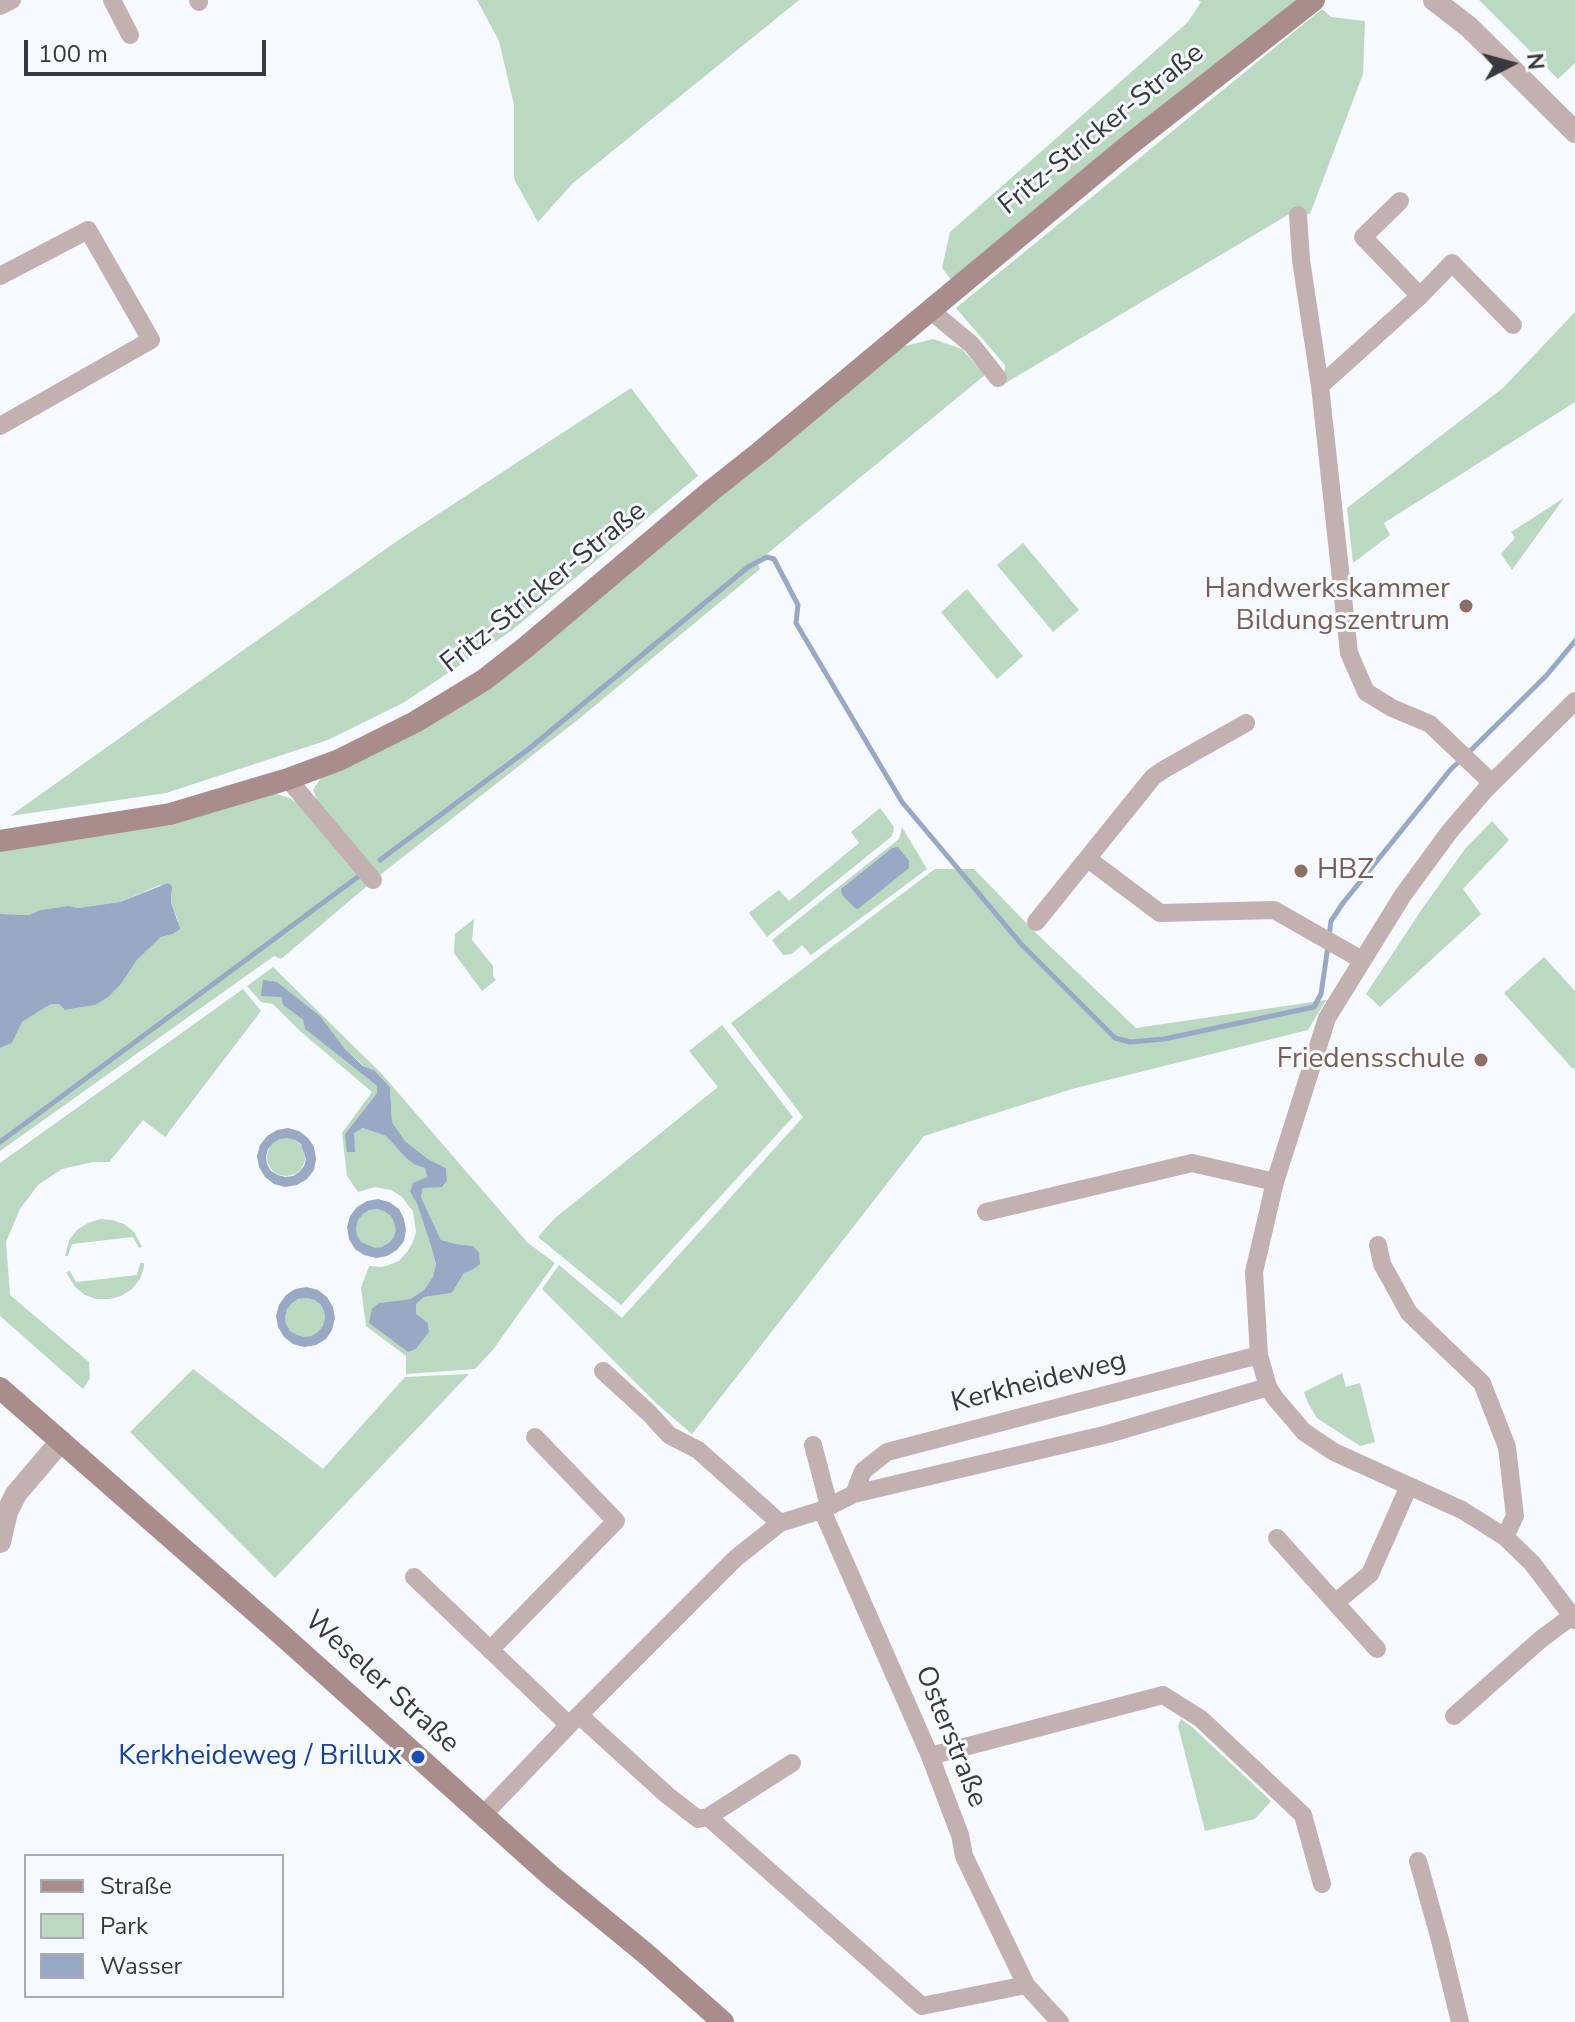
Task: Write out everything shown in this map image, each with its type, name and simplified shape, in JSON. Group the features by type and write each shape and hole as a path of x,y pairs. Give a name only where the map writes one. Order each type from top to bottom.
{"main road":[{"name":"Fritz-Stricker-Straße","path":"0,841 170,814 288,779 339,760 415,722 484,680 1129,145 1314,0"},
{"name":"Weseler Straße","path":"0,1388 561,1884 723,2022"}],"street":[{"path":"112,0 130,35"},
{"path":"1434,0 1469,27 1575,132"},
{"path":"1400,201 1363,237 1420,296"},
{"path":"1298,215 1349,653 1366,692 1392,708 1430,724 1492,783"},
{"path":"0,276 88,230 151,340 0,426"},
{"path":"1320,386 1452,263 1513,325"},
{"path":"930,310 972,345 998,378"},
{"path":"1454,1716 1540,1640 1574,1618 1532,1563 1505,1537 1462,1510 1334,1452 1304,1432 1268,1387 1259,1355 1254,1272 1275,1182 1327,1018 1355,956 1450,831 1492,783 1575,701"},
{"path":"1036,922 1153,777 1246,723"},
{"path":"288,779 373,880"},
{"path":"1088,859 1160,913 1274,910 1355,956"},
{"path":"986,1212 1192,1163 1275,1182"},
{"path":"1378,1245 1382,1264 1409,1313 1482,1383 1507,1447 1515,1516 1505,1537"},
{"name":"Kerkheideweg","path":"854,1494 863,1471 887,1452 1259,1355"},
{"path":"603,1371 669,1435 698,1450 780,1523"},
{"path":"484,1814 736,1558 780,1523 825,1508 854,1494 1108,1434 1268,1387"},
{"path":"490,1650 616,1521 535,1437"},
{"path":"0,1542 7,1512 16,1494 61,1441"},
{"path":"813,1445 825,1508"},
{"path":"1336,1602 1370,1574 1409,1486"},
{"name":"Osterstraße","path":"825,1508 930,1756 960,1835 964,1856 1026,1985 1060,2022"},
{"path":"1277,1538 1377,1649"},
{"path":"414,1577 490,1650 667,1795 703,1818 922,2006 1026,1985"},
{"path":"930,1756 1163,1695 1201,1719 1303,1815 1322,1884"},
{"path":"703,1818 792,1763"},
{"path":"1418,1861 1460,2022"}],"green space":[{"path":"477,0 799,0 573,183 538,222 514,179 514,105 499,41"},
{"path":"1198,0 1299,0 952,281 942,268 950,232 1188,22 1201,2"},
{"path":"1479,0 1575,0 1575,63 1558,79"},
{"path":"1322,9 1331,17 1365,21 1363,74 1310,214 1291,213 1004,384 1005,365 956,308"},
{"path":"1575,312 1575,402 1384,523 1390,535 1353,563 1347,508 1503,388"},
{"path":"933,339 962,349 985,375 757,562 760,569 580,718 380,875 318,802 313,790 324,773 420,730 901,347"},
{"path":"631,388 698,476 511,631 403,703 328,740 166,793 10,816 397,541"},
{"path":"1564,498 1512,570 1501,554 1515,538 1511,532"},
{"path":"1023,543 1079,610 1053,632 997,565"},
{"path":"967,589 1023,656 997,679 941,612"},
{"path":"276,794 290,798 299,805 367,886 281,959 274,956 0,1151 0,1048 12,1043 22,1022 51,1004 59,1004 65,1010 95,1005 121,984 137,960 161,937 173,934 178,921 171,902 172,893 160,885 120,902 40,910 29,915 0,914 0,848"},
{"path":"880,808 894,827 892,836 767,937 749,913 779,890 789,901 859,843 851,832"},
{"path":"1492,821 1509,840 1463,889 1481,914 1380,1007 1366,994 1465,849"},
{"path":"902,827 927,869 811,955 802,945 792,954 783,955 772,940 899,839"},
{"path":"935,869 974,869 1136,1028 1326,1000 1308,1030 1072,1089 924,1136 692,1434 657,1404 542,1289 559,1265 622,1318 803,1117 731,1023"},
{"path":"474,919 472,940 493,966 496,980 482,991 454,953 455,934"},
{"path":"1544,957 1575,991 1573,1069 1504,993"},
{"path":"273,967 381,1073 528,1243 555,1263 492,1351 475,1369 406,1374 406,1356 366,1326 361,1288 369,1266 381,1267 399,1261 413,1242 416,1232 413,1211 401,1196 375,1187 358,1192 347,1176 342,1133 372,1092 273,1004 261,1002 247,986","holes":["277,982 319,1016 345,1049 364,1066 374,1070 390,1087 392,1122 405,1141 446,1168 447,1181 443,1186 423,1188 421,1197 441,1240 473,1246 472,1270 464,1273 452,1293 424,1297 416,1304 416,1315 428,1323 429,1331 416,1349 379,1303 410,1299 424,1290 433,1278 436,1264 417,1204 410,1192 427,1177 425,1168 406,1158 386,1136 363,1128 345,1134 377,1093 377,1086 305,1029 303,1020 283,1005"]},
{"path":"243,989 261,1011 165,1137 143,1120 109,1162 62,1169 38,1185 20,1209 6,1242 10,1295 89,1362 90,1378 83,1389 0,1316 0,1163"},
{"path":"722,1025 793,1117 621,1305 538,1237 555,1218 718,1087 689,1051"},
{"path":"286,1138 300,1143 305,1157 300,1171 286,1176 272,1171 267,1157 272,1143"},
{"path":"376,1209 390,1215 396,1229 390,1243 376,1249 362,1243 356,1229 362,1215"},
{"path":"100,1219 124,1224 134,1232 142,1247 139,1248 133,1237 72,1244 68,1256 65,1256 69,1240 77,1230"},
{"path":"140,1263 144,1263 144,1267 132,1289 109,1299 85,1295 75,1287 66,1272 70,1271 76,1282 137,1275"},
{"path":"305,1298 319,1304 325,1318 319,1332 305,1338 291,1332 285,1318 291,1304"},
{"path":"193,1369 323,1469 405,1377 469,1374 275,1578 130,1432"},
{"path":"1342,1373 1346,1387 1360,1383 1375,1442 1360,1446 1317,1418 1308,1403 1304,1392"},
{"path":"1181,1719 1271,1801 1255,1819 1205,1831 1178,1726"}],"water":[{"path":"898,847 909,861 909,868 858,909 855,908 842,895 841,889 892,848"},
{"path":"168,883 172,886 171,902 180,929 161,937 137,960 108,997 95,1005 65,1010 59,1004 51,1004 22,1022 12,1043 0,1048 0,914 29,915 40,910 120,902"},
{"path":"263,980 277,982 320,1016 345,1049 363,1066 374,1070 390,1087 392,1122 405,1141 446,1168 447,1181 442,1187 423,1188 421,1197 441,1240 473,1246 479,1253 480,1264 464,1273 452,1293 424,1297 416,1304 416,1314 428,1323 429,1332 416,1349 408,1352 369,1323 372,1309 379,1303 410,1299 424,1290 433,1277 436,1264 417,1204 410,1192 413,1183 427,1177 425,1168 406,1158 386,1136 363,1128 354,1133 355,1152 347,1152 345,1134 377,1093 377,1086 305,1029 303,1020 283,1005 281,997 261,996"},
{"path":"288,1128 299,1131 314,1147 314,1170 297,1185 285,1187 274,1184 259,1167 257,1156 260,1145 277,1130","holes":["280,1139 295,1140 301,1144 306,1159 304,1166 293,1176 285,1177 271,1171 267,1164 268,1149"]},
{"path":"378,1199 389,1202 399,1209 404,1219 404,1241 387,1256 376,1258 364,1255 355,1249 349,1239 347,1227 350,1216 367,1201","holes":["369,1210 384,1211 394,1222 394,1237 382,1247 375,1248 361,1242 356,1228 358,1220"]},
{"path":"307,1287 318,1290 333,1307 335,1318 332,1330 326,1339 316,1345 304,1347 293,1344 278,1327 276,1316 279,1305 295,1289","holes":["298,1299 314,1300 324,1311 323,1326 312,1336 304,1337 290,1331 285,1317 287,1309"]}],"waterway":[{"path":"380,860 530,748 748,567 767,557 774,559 798,605 796,623 902,802 1022,945 1115,1038 1130,1042 1164,1039 1314,1007 1321,994 1328,946"},
{"path":"1468,753 1546,676 1575,641"},
{"path":"1329,936 1331,921 1343,903 1461,760"},
{"path":"0,1142 359,876"}],"place":[{"name":"Handwerkskammer Bildungszentrum","path":"1466,606"},
{"name":"HBZ","path":"1301,871"},
{"name":"Friedensschule","path":"1481,1060"},
{"name":"Kerkheideweg / Brillux","path":"418,1757"}]}
